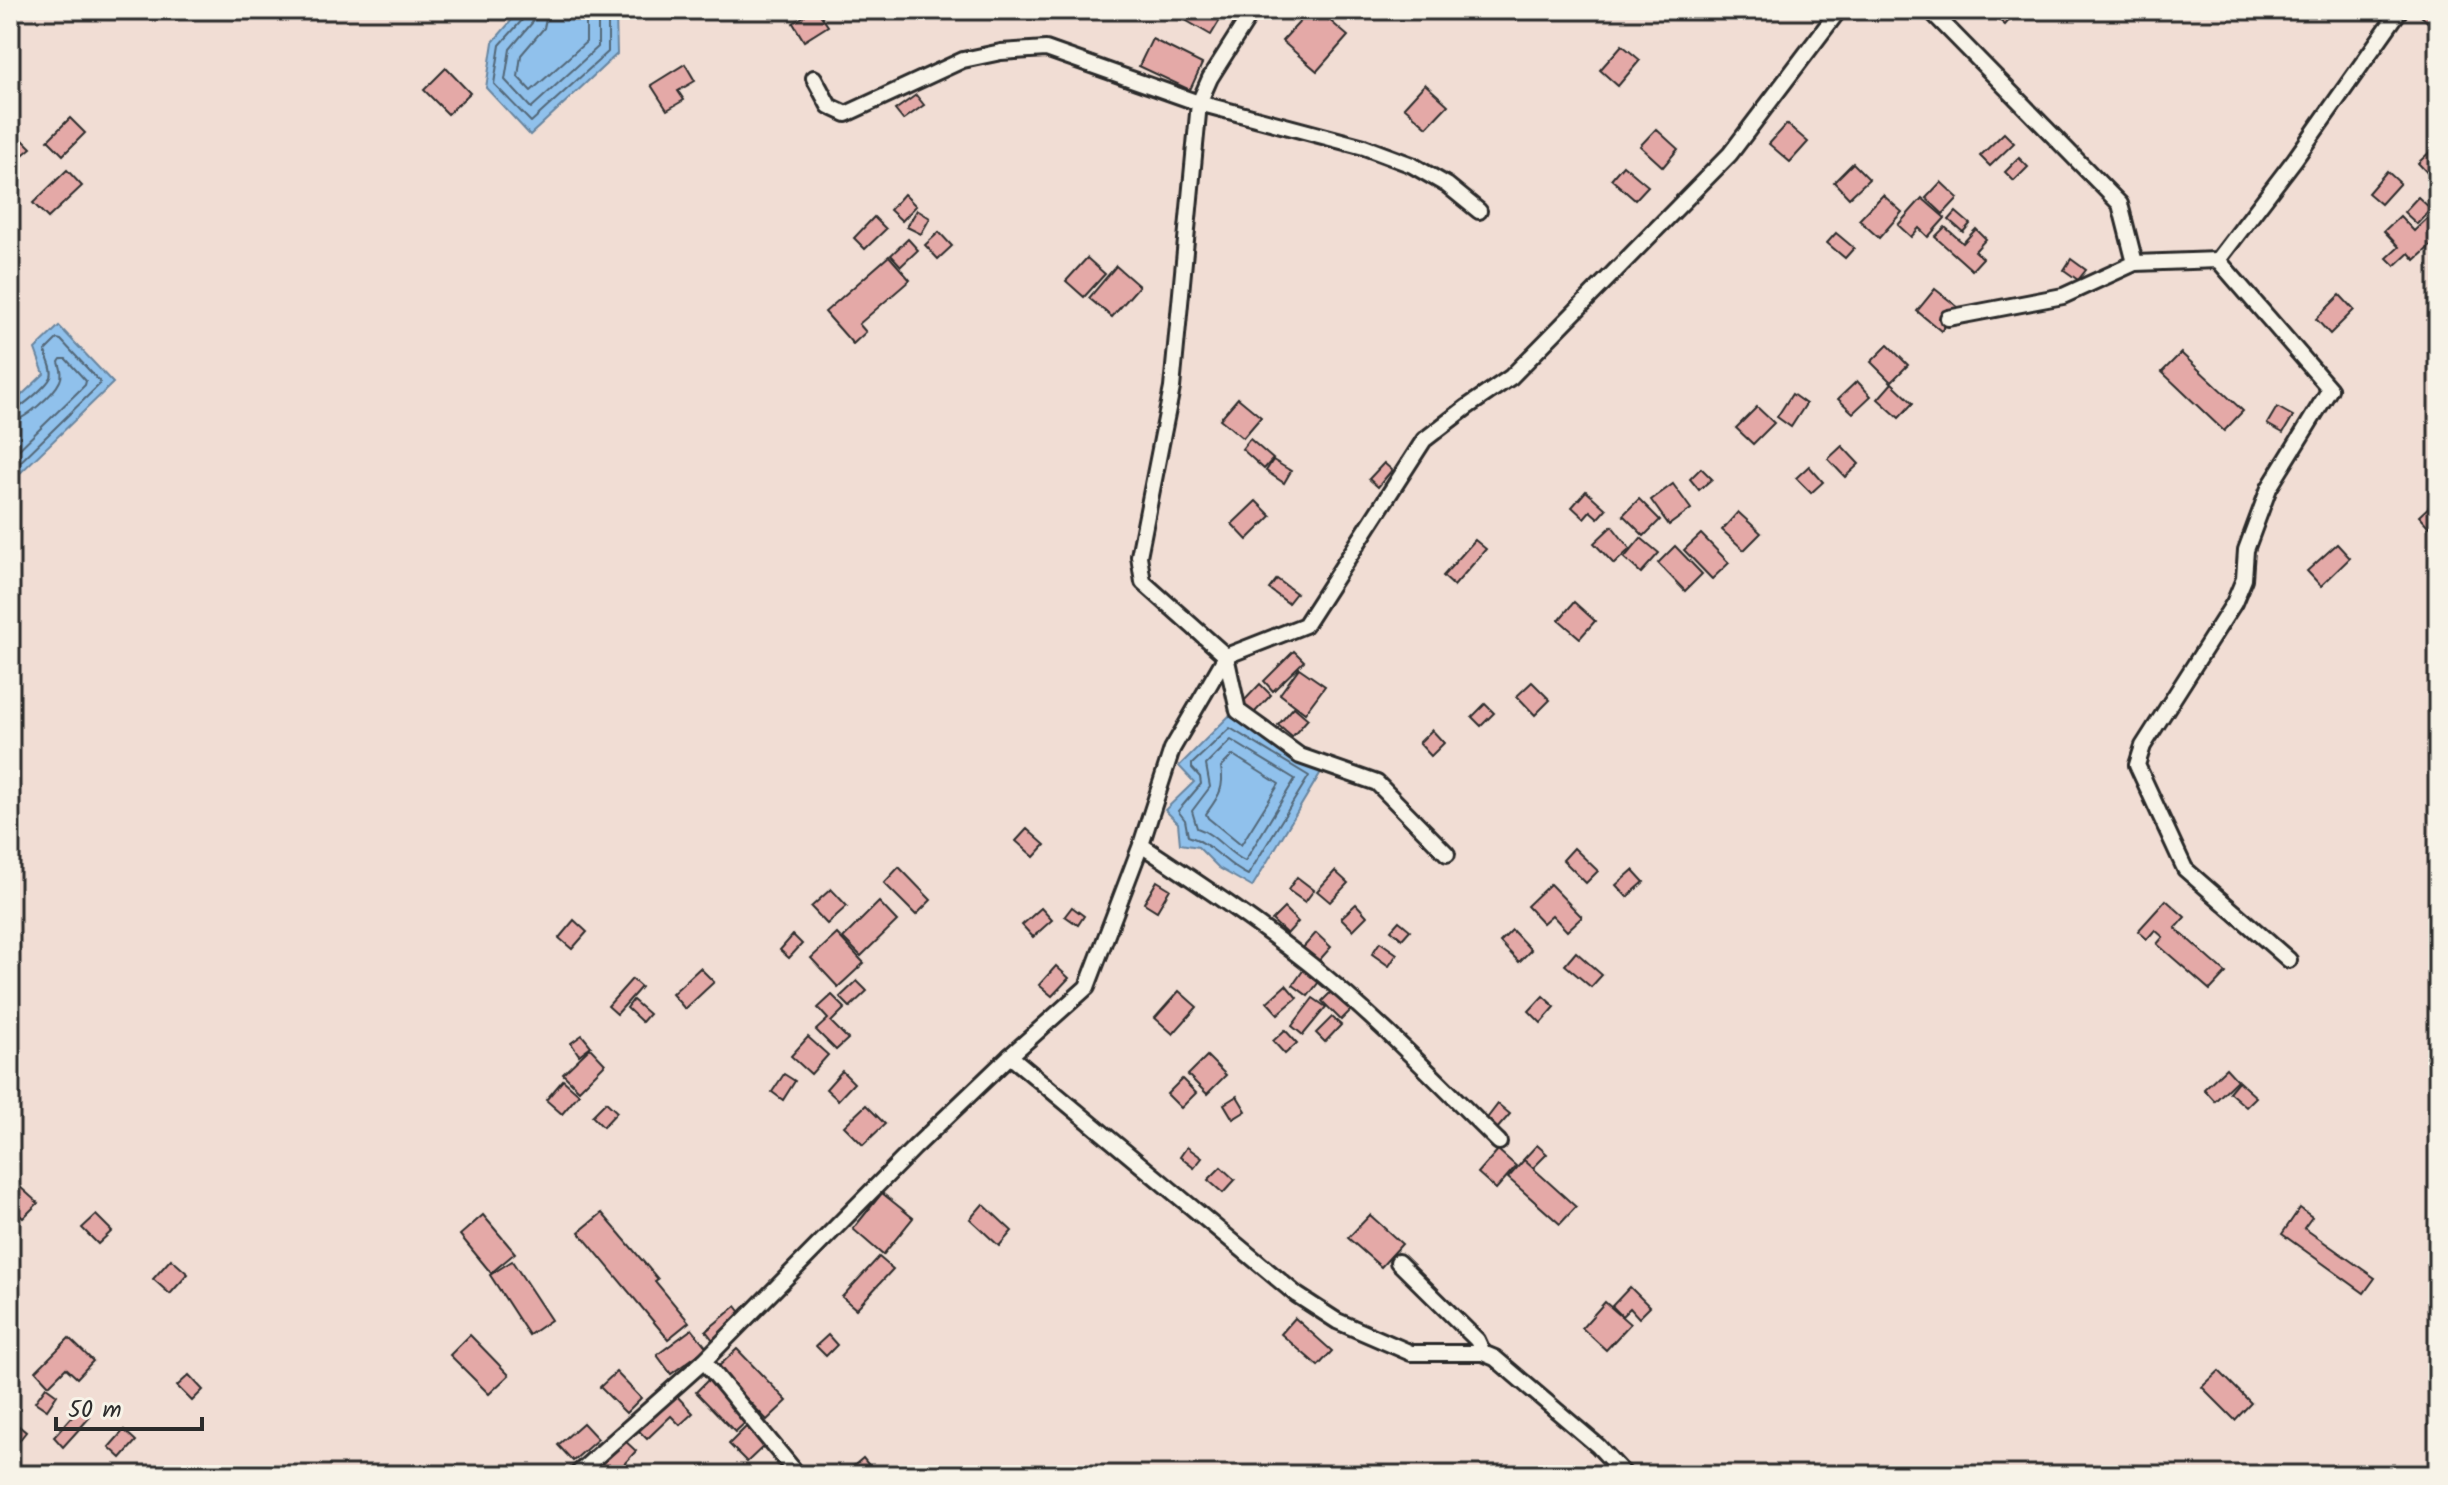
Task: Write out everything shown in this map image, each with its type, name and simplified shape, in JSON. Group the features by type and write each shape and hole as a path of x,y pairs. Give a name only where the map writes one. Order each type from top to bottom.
{"street":[{"path":"1253,10 1210,78 1199,103 1172,388 1139,556 1143,582 1226,656 1238,711 1300,756 1377,783 1447,854"},
{"path":"576,1475 704,1361 914,1148 1087,987 1141,845 1172,749 1226,656 1305,625 1424,440 1511,377 1730,154 1839,10"},
{"path":"1930,10 2120,204 2135,263"},
{"path":"2218,260 2295,159 2400,10"},
{"path":"814,78 829,106 846,114 963,60 1001,52 1046,49 1199,103 1364,147 1412,165 1447,185 1479,211"},
{"path":"1948,318 2063,296 2135,263 2218,260"},
{"path":"2218,260 2330,389 2269,488 2246,550 2244,579 2234,603 2143,746 2137,765 2185,869 2289,960"},
{"path":"1141,845 1242,912 1314,967 1386,1031 1499,1142"},
{"path":"1010,1056 1297,1295 1337,1321 1411,1353 1483,1353 1495,1358 1598,1446 1625,1475"},
{"path":"1398,1262 1477,1340 1483,1353"},
{"path":"704,1361 798,1475"}],"water":[{"path":"616,12 617,54 530,135 486,88 493,42 517,14"},
{"path":"59,326 113,383 10,483 10,406 44,374 35,349"},
{"path":"1229,716 1321,772 1252,887 1219,868 1198,847 1180,844 1178,823 1165,810 1194,782 1179,766"}],"building":[{"path":"814,10 828,26 804,41 793,23"},
{"path":"1168,10 1226,10 1211,35"},
{"path":"1988,10 2018,10 2005,25"},
{"path":"2423,10 2438,10 2438,23 2434,28 2419,14"},
{"path":"1321,13 1348,36 1317,71 1282,41 1307,14 1314,21"},
{"path":"1152,39 1202,64 1190,90 1139,66"},
{"path":"1622,45 1640,60 1618,86 1600,70"},
{"path":"685,64 695,81 678,91 684,100 667,110 651,85"},
{"path":"446,68 470,93 448,114 424,90"},
{"path":"1425,84 1448,105 1427,127 1404,107"},
{"path":"916,95 924,105 903,120 895,110"},
{"path":"70,118 85,133 63,155 48,140"},
{"path":"1787,124 1808,142 1790,162 1769,144"},
{"path":"1656,129 1678,149 1663,167 1640,146"},
{"path":"2004,133 2014,143 1990,166 1980,156"},
{"path":"19,136 31,148 18,159 10,151 10,145"},
{"path":"2438,144 2438,178 2435,181 2418,163"},
{"path":"2019,158 2028,167 2014,181 2005,172"},
{"path":"1853,163 1869,179 1849,198 1834,182"},
{"path":"1623,165 1648,186 1635,200 1611,179"},
{"path":"67,170 82,186 48,218 33,203"},
{"path":"2387,171 2400,183 2381,204 2368,193"},
{"path":"1941,182 1958,198 1943,214 1926,198"},
{"path":"904,194 916,206 902,221 890,210"},
{"path":"1883,195 1902,212 1879,238 1859,220"},
{"path":"2418,197 2431,209 2417,224 2404,212"},
{"path":"1922,198 1945,218 1928,237 1919,228 1911,237 1898,225"},
{"path":"917,210 930,218 921,234 907,227"},
{"path":"1956,212 1970,224 1963,232 1949,220"},
{"path":"2433,213 2438,218 2438,239 2415,260 2409,253 2395,266 2387,258 2399,247 2384,231 2400,216 2414,231"},
{"path":"874,217 886,229 865,249 854,238"},
{"path":"1945,227 1963,243 1976,229 1986,239 1975,251 1983,258 1972,270 1935,237"},
{"path":"939,232 952,246 938,259 925,245"},
{"path":"1836,233 1854,248 1845,258 1827,243"},
{"path":"908,239 918,250 901,266 891,255"},
{"path":"889,256 910,280 859,324 866,332 853,344 825,312"},
{"path":"1087,258 1105,274 1084,297 1066,281"},
{"path":"2071,259 2086,270 2078,280 2064,270"},
{"path":"1116,266 1139,286 1112,317 1089,298"},
{"path":"1935,289 1959,308 1941,331 1917,311"},
{"path":"2340,295 2354,310 2330,334 2316,319"},
{"path":"1888,345 1908,365 1891,382 1871,362"},
{"path":"2181,353 2243,411 2224,431 2162,372"},
{"path":"1857,381 1871,396 1853,413 1838,399"},
{"path":"1892,383 1913,403 1899,418 1878,399"},
{"path":"1792,394 1806,404 1791,427 1777,417"},
{"path":"1238,398 1261,417 1243,438 1220,419"},
{"path":"1757,407 1774,423 1753,444 1736,428"},
{"path":"2277,407 2293,416 2283,433 2267,424"},
{"path":"1250,439 1273,459 1264,469 1242,449"},
{"path":"1842,446 1859,464 1845,477 1828,459"},
{"path":"1273,460 1291,471 1284,483 1266,471"},
{"path":"1384,463 1392,470 1378,487 1369,479"},
{"path":"1809,466 1823,482 1811,493 1796,478"},
{"path":"1701,468 1712,479 1699,490 1690,479"},
{"path":"1673,484 1691,509 1669,525 1651,500"},
{"path":"1586,491 1606,509 1598,518 1590,511 1584,518 1572,507"},
{"path":"1639,499 1660,520 1644,536 1623,515"},
{"path":"1256,501 1271,516 1247,540 1232,524"},
{"path":"2432,504 2438,510 2438,518 2429,527 2419,516"},
{"path":"1738,512 1761,533 1744,550 1722,530"},
{"path":"1612,526 1630,549 1614,564 1594,543"},
{"path":"1701,534 1729,563 1712,579 1684,550"},
{"path":"1641,538 1659,553 1641,573 1624,558"},
{"path":"1475,540 1486,549 1454,586 1443,576"},
{"path":"2337,544 2350,558 2321,586 2307,571"},
{"path":"1675,546 1702,574 1685,591 1658,563"},
{"path":"1277,579 1296,593 1288,603 1269,589"},
{"path":"1574,602 1595,621 1580,638 1559,620"},
{"path":"1294,651 1304,661 1273,691 1264,681"},
{"path":"1299,668 1325,686 1305,713 1280,694"},
{"path":"1532,682 1550,700 1535,715 1517,696"},
{"path":"1260,684 1271,695 1253,714 1242,703"},
{"path":"1485,704 1494,713 1481,726 1472,717"},
{"path":"1294,707 1308,719 1292,737 1278,725"},
{"path":"1432,730 1444,743 1431,756 1419,743"},
{"path":"1027,829 1045,845 1034,857 1016,841"},
{"path":"1574,848 1598,871 1586,883 1563,860"},
{"path":"899,867 931,900 916,915 884,883"},
{"path":"1633,870 1644,882 1627,897 1616,885"},
{"path":"1335,871 1348,883 1330,902 1317,891"},
{"path":"1297,877 1314,890 1305,902 1288,890"},
{"path":"1157,881 1170,889 1157,911 1144,903"},
{"path":"1550,884 1582,917 1567,931 1552,915 1543,923 1527,906"},
{"path":"831,889 847,906 827,924 811,907"},
{"path":"2166,900 2185,917 2175,928 2226,973 2210,990 2157,944 2163,937 2155,930 2147,939 2138,931"},
{"path":"879,902 897,921 861,956 843,938"},
{"path":"1356,904 1367,916 1353,930 1341,918"},
{"path":"1072,907 1084,916 1078,925 1065,916"},
{"path":"1041,908 1052,920 1033,937 1022,925"},
{"path":"1284,908 1298,922 1287,934 1272,920"},
{"path":"574,920 587,932 572,949 559,938"},
{"path":"1399,921 1410,930 1402,939 1391,930"},
{"path":"1512,930 1531,950 1519,962 1500,942"},
{"path":"1316,933 1331,947 1316,964 1301,950"},
{"path":"837,934 864,963 838,987 811,958"},
{"path":"793,935 802,944 789,958 780,950"},
{"path":"1380,942 1397,954 1389,966 1372,954"},
{"path":"1576,952 1602,975 1591,987 1565,965"},
{"path":"1311,959 1328,970 1308,996 1293,985"},
{"path":"1056,966 1069,978 1052,996 1039,985"},
{"path":"700,968 714,982 685,1009 672,994"},
{"path":"632,979 641,987 617,1014 608,1006"},
{"path":"857,981 867,991 850,1007 840,997"},
{"path":"1286,985 1297,998 1278,1014 1267,1002"},
{"path":"1333,990 1352,1009 1341,1020 1322,1001"},
{"path":"1179,991 1197,1007 1173,1034 1155,1018"},
{"path":"832,995 845,1008 831,1022 848,1039 836,1050 816,1030 828,1019 818,1008"},
{"path":"1543,996 1555,1007 1541,1023 1529,1011"},
{"path":"1313,998 1326,1007 1303,1035 1292,1026"},
{"path":"633,1000 649,1014 642,1022 627,1008"},
{"path":"1332,1017 1341,1025 1325,1042 1316,1033"},
{"path":"1285,1030 1297,1043 1285,1054 1273,1041"},
{"path":"582,1035 591,1046 579,1055 571,1043"},
{"path":"808,1037 828,1055 811,1074 791,1056"},
{"path":"590,1048 605,1064 579,1090 563,1074"},
{"path":"1207,1056 1226,1075 1207,1094 1188,1075"},
{"path":"2226,1068 2237,1080 2215,1101 2204,1089"},
{"path":"842,1071 854,1083 838,1100 826,1089"},
{"path":"784,1074 795,1081 783,1100 772,1092"},
{"path":"1182,1079 1196,1093 1181,1108 1167,1094"},
{"path":"563,1080 579,1094 562,1114 546,1100"},
{"path":"2238,1081 2256,1097 2246,1107 2229,1092"},
{"path":"1237,1096 1246,1111 1233,1119 1224,1104"},
{"path":"606,1102 617,1112 603,1127 592,1116"},
{"path":"1498,1104 1510,1114 1496,1130 1485,1121"},
{"path":"866,1105 885,1124 863,1145 844,1126"},
{"path":"1537,1145 1547,1154 1532,1169 1523,1160"},
{"path":"1187,1147 1202,1158 1194,1168 1180,1157"},
{"path":"1498,1150 1516,1166 1496,1189 1478,1173"},
{"path":"1524,1160 1576,1207 1560,1224 1508,1178"},
{"path":"1221,1167 1235,1180 1223,1193 1208,1180"},
{"path":"10,1178 38,1203 23,1218 10,1206"},
{"path":"882,1193 913,1218 883,1255 853,1229"},
{"path":"983,1204 1012,1231 999,1246 970,1219"},
{"path":"2300,1208 2312,1217 2304,1228 2375,1278 2364,1293 2282,1234"},
{"path":"602,1213 658,1279 655,1281 689,1322 668,1339 579,1232"},
{"path":"96,1215 112,1231 98,1244 82,1228"},
{"path":"483,1215 515,1253 491,1273 460,1235"},
{"path":"1370,1215 1402,1244 1381,1267 1348,1238"},
{"path":"879,1257 893,1269 856,1309 842,1297"},
{"path":"171,1259 188,1274 170,1294 153,1279"},
{"path":"512,1261 551,1320 529,1335 490,1275"},
{"path":"1630,1287 1650,1307 1639,1318 1630,1308 1622,1316 1612,1306"},
{"path":"1605,1302 1630,1324 1606,1350 1582,1328"},
{"path":"736,1306 746,1319 716,1344 706,1331"},
{"path":"1295,1318 1332,1351 1318,1366 1281,1334"},
{"path":"692,1329 707,1348 671,1374 657,1355"},
{"path":"470,1335 509,1375 489,1394 450,1355"},
{"path":"828,1335 837,1345 826,1356 816,1346"},
{"path":"69,1338 93,1361 77,1378 66,1368 49,1385 36,1371"},
{"path":"737,1349 787,1401 767,1420 717,1368"},
{"path":"2219,1371 2251,1403 2235,1420 2202,1387"},
{"path":"616,1372 641,1398 626,1413 600,1387"},
{"path":"189,1375 203,1390 192,1401 177,1386"},
{"path":"708,1380 747,1421 735,1432 696,1392"},
{"path":"46,1387 57,1395 47,1410 35,1402"},
{"path":"673,1392 693,1413 680,1425 671,1416 647,1439 636,1428"},
{"path":"80,1408 90,1417 63,1447 54,1437"},
{"path":"14,1422 26,1432 14,1447 10,1444 10,1427"},
{"path":"583,1423 598,1439 573,1461 558,1445"},
{"path":"749,1424 767,1443 747,1462 729,1444"},
{"path":"124,1430 136,1441 121,1458 109,1447"},
{"path":"622,1438 636,1451 614,1475 600,1463"},
{"path":"863,1458 877,1475 843,1475"}]}
